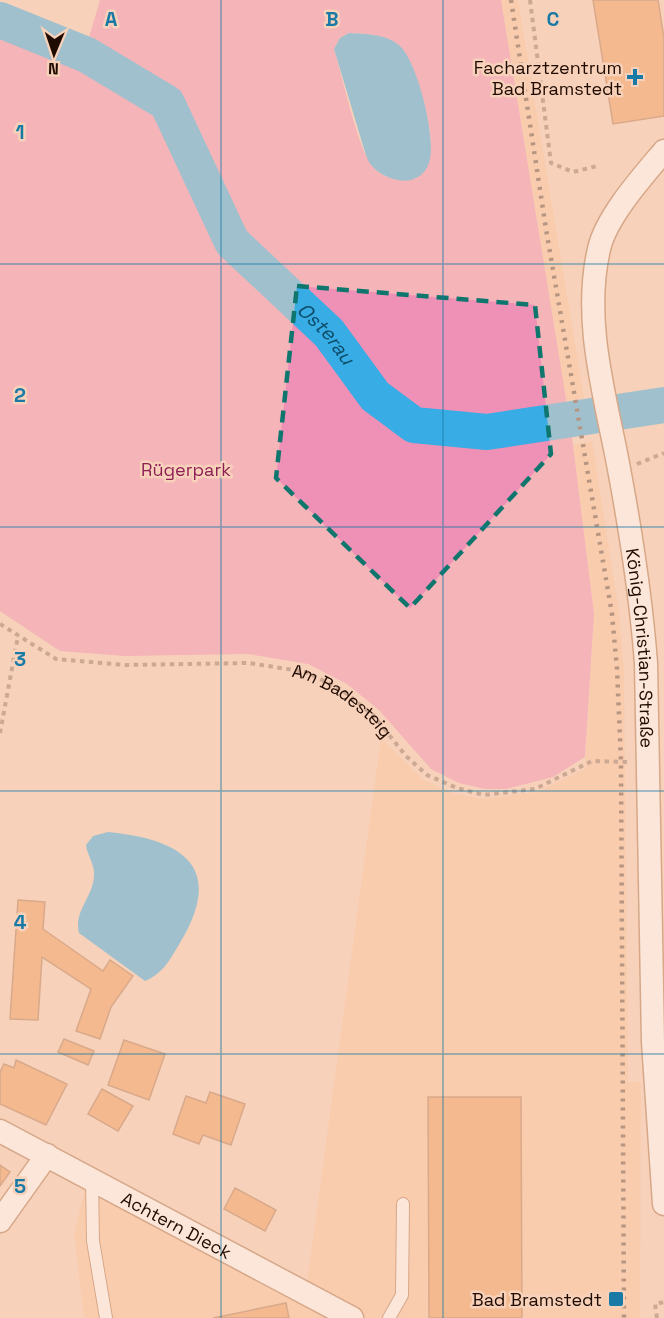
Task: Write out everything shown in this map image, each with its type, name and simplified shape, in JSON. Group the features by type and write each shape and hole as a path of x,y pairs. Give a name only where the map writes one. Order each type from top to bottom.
{"street":[{"name":"König-Christian-Straße","path":"664,151 627,195 599,247 595,278 595,340 641,600 656,757 652,1031 664,1204"},
{"name":"Achtern Dieck","path":"0,1131 352,1318"},
{"path":"0,1221 47,1155"}],"lane":[{"path":"92,1178 93,1241 106,1318"},
{"path":"389,1318 402,1294 403,1204"}],"path":[{"path":"530,0 551,163 573,172 597,166"},
{"path":"619,466 635,464 664,453"},
{"name":"Am Badesteig","path":"0,624 56,659 125,665 249,663 306,672 342,690 374,716 406,756 427,775 457,788 484,795 535,789 592,761 630,762 656,757"},
{"path":"0,733 18,636"},
{"path":"657,1318 655,1304 664,1302"}],"highlighted area":[{"path":"297,286 535,305 551,454 410,608 276,478"}],"shaded area":[{"path":"501,0 518,0 584,398 566,401"},
{"path":"592,441 619,612 624,670 628,1082 641,1082 640,1318 84,1318 74,1233 85,1189 305,1298 381,738 424,780 455,794 484,799 536,792 585,769 594,614 573,445"}],"green space":[{"path":"100,0 501,0 568,411 490,420 420,415 385,389 335,326 239,239 175,95 88,41","holes":["349,33 390,40 396,43 406,55 417,79 429,124 430,144 417,178 398,180 386,177 375,169 366,155 355,126 334,49 340,38"]},
{"name":"Rügerpark","path":"0,34 84,67 158,111 225,249 322,339 368,403 410,433 489,441 571,429 594,614 585,757 553,777 506,789 485,789 459,783 431,769 379,710 347,684 308,664 248,654 125,656 60,651 0,611"}],"water":[{"path":"349,33 390,39 401,47 414,69 428,120 431,152 425,171 418,177 403,181 394,179 378,172 368,160 334,49 340,38"},
{"path":"108,832 156,841 175,850 188,861 197,875 199,893 194,915 170,959 157,974 145,981 79,933 79,917 91,889 94,870 86,845 93,836"}],"building":[{"name":"Facharztzentrum Bad Bramstedt","path":"593,0 658,0 664,38 664,116 613,124"},
{"path":"18,900 45,902 43,929 103,971 110,960 133,976 111,1007 100,1039 76,1031 91,989 42,957 38,1020 10,1019"},
{"path":"64,1039 94,1051 88,1065 58,1052"},
{"path":"124,1040 165,1054 149,1100 108,1085"},
{"path":"16,1060 67,1084 46,1125 0,1104 0,1072 4,1064 14,1068"},
{"path":"102,1089 133,1106 118,1131 88,1114"},
{"path":"210,1092 245,1104 231,1145 203,1135 199,1144 173,1134 186,1096 206,1103"},
{"path":"428,1097 521,1097 522,1318 429,1318"},
{"path":"0,1165 10,1172 0,1186"},
{"path":"235,1188 276,1210 265,1231 224,1209"},
{"path":"286,1303 289,1318 213,1318"}],"waterway":[{"name":"Osterau","path":"0,20 87,55 167,103 232,242 329,333 375,396 414,425 487,432 664,405"}],"railway":[{"path":"511,0 546,229 612,614 617,669 621,761 624,1318"}],"place":[{"name":"Facharztzentrum Bad Bramstedt","path":"635,77"},
{"name":"Bad Bramstedt","path":"616,1299"}]}
